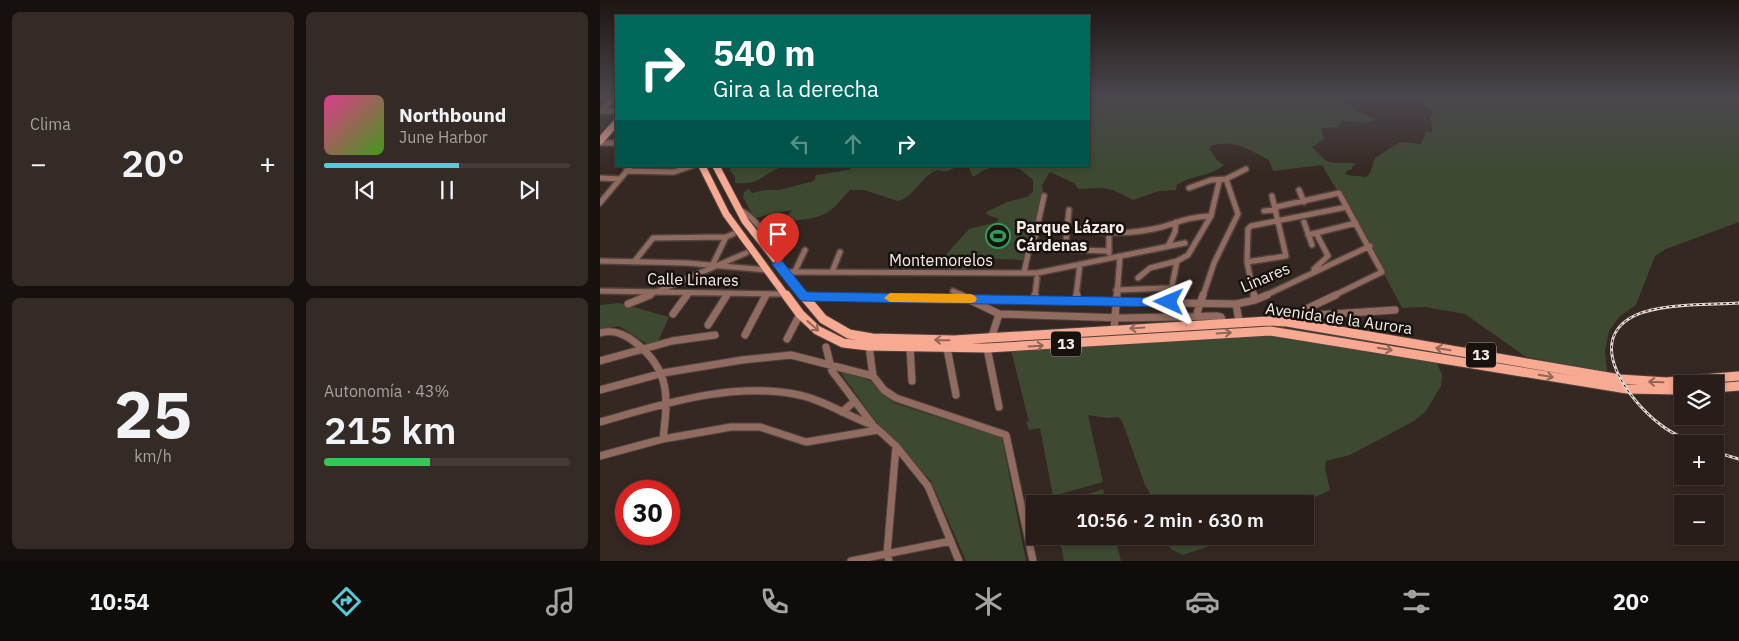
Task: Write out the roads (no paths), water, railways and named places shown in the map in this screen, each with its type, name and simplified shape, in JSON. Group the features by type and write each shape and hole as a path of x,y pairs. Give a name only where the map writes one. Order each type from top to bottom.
{"main road":[{"path":"600,142 615,124"},
{"name":"13","path":"702,167 726,214 800,314 817,330 834,340 870,342"},
{"name":"13","path":"716,167 745,220 813,308 831,325 845,333 870,342"},
{"path":"710,183 714,179 722,179"},
{"name":"Avenida de la Aurora","path":"870,342 991,339 1239,321 1287,322 1620,378 1656,382 1739,376"},
{"path":"1203,324 1199,330 1204,334"},
{"path":"1176,335 1182,331 1179,325"},
{"name":"Avenida de la Aurora","path":"870,342 910,348 987,348 1176,335 1260,331 1285,332 1627,389 1674,390"},
{"path":"1724,387 1739,386"}],"street":[{"path":"600,142 615,143"},
{"path":"600,203 630,167"},
{"path":"626,171 676,172 689,167"},
{"path":"1189,188 1211,180 1226,179 1246,169"},
{"path":"600,178 620,179"},
{"path":"1196,316 1214,263 1238,214 1226,179"},
{"path":"1138,278 1150,268 1177,261 1188,255 1211,216 1219,182"},
{"path":"1299,190 1304,202"},
{"path":"1264,211 1337,193 1347,206 1382,269 1382,272 1306,309 1300,316"},
{"path":"1024,274 1029,249 1033,246 1044,196"},
{"path":"1248,262 1286,256 1272,196"},
{"path":"1255,300 1248,262 1248,229 1251,226 1347,206"},
{"path":"740,210 750,215 780,258 778,264"},
{"path":"1065,249 1069,210"},
{"path":"1077,228 1092,232 1109,233 1152,229 1194,217 1211,216"},
{"path":"1168,246 1175,232 1176,222"},
{"path":"1304,222 1312,245"},
{"path":"1308,234 1356,222"},
{"path":"1033,246 1042,249 1065,249 1109,254 1109,233"},
{"path":"1309,274 1326,260 1328,256 1326,248 1316,233"},
{"path":"634,262 652,239 726,237 733,234"},
{"path":"714,266 726,237"},
{"path":"768,241 777,238"},
{"name":"Montemorelos","path":"784,272 1024,274 1080,264 1109,254 1120,256 1185,243"},
{"name":"Linares","path":"804,296 1236,304 1255,300 1370,246"},
{"path":"795,271 805,250"},
{"path":"832,272 840,252"},
{"path":"628,304 746,253"},
{"path":"1114,329 1120,256"},
{"path":"600,261 701,264 766,270"},
{"path":"1169,302 1170,288 1177,261"},
{"path":"691,277 701,264"},
{"path":"1076,300 1080,264"},
{"path":"1035,300 1037,278"},
{"path":"1116,290 1170,288"},
{"name":"Calle Linares","path":"600,291 785,294"},
{"path":"953,291 999,314 1123,318 1196,316 1220,317 1223,322"},
{"path":"673,314 688,293"},
{"path":"708,325 727,294"},
{"path":"745,335 766,294"},
{"path":"1236,304 1239,321"},
{"path":"1287,322 1300,316 1395,310"},
{"path":"787,339 800,314"},
{"path":"991,339 999,314"},
{"path":"600,332 616,330 644,349 663,373 668,392 668,404 662,439"},
{"path":"600,361 696,337 715,335"},
{"path":"870,342 873,376 884,390 896,398 1001,432 1006,436 1034,561"},
{"path":"826,347 829,365 855,401 875,427 896,446 930,490 959,561"},
{"path":"910,348 912,381"},
{"path":"947,348 956,395"},
{"path":"987,348 999,407"},
{"path":"600,390 663,373 742,360 788,355 873,376"},
{"path":"600,422 668,404 734,392 765,391 800,396 875,427"},
{"path":"842,412 855,401"},
{"path":"600,456 662,439 720,428 760,427 806,442 875,427"},
{"path":"888,558 896,446"},
{"path":"851,561 888,558 951,541"}],"railway":[{"path":"1677,435 1649,415 1625,387 1612,355 1613,340 1620,326 1636,315 1647,311 1672,306 1739,303"},
{"path":"1724,455 1739,459"}],"place":[{"name":"Parque Lázaro Cárdenas","path":"998,236"}]}
